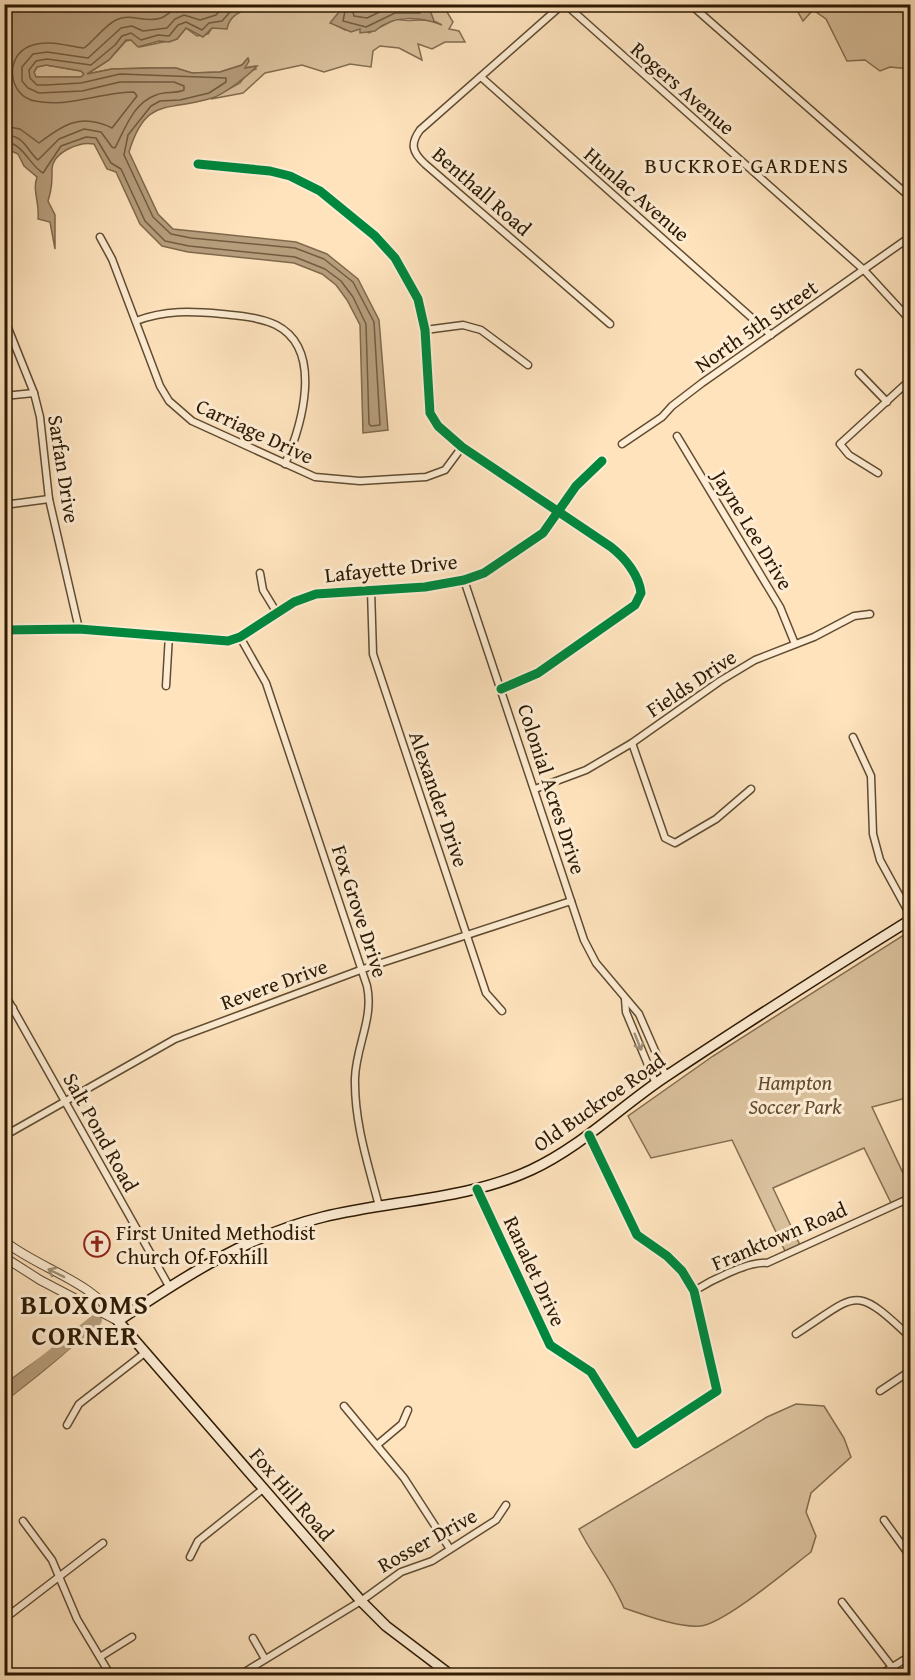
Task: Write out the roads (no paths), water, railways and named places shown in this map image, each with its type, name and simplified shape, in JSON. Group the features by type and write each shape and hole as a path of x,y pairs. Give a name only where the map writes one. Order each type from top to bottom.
{"main road":[{"name":"Old Buckroe Road","path":"118,1321 222,1256 258,1239 321,1217 477,1189 530,1171 589,1135 666,1076 910,920"},
{"name":"Fox Hill Road","path":"118,1321 361,1601 386,1626 452,1676"}],"street":[{"name":"Benthall Road","path":"564,4 420,130 413,140 415,153 610,324"},
{"name":"Rogers Avenue","path":"564,4 864,270 910,320"},
{"path":"690,4 910,197"},
{"name":"Hunlac Avenue","path":"481,77 771,336"},
{"path":"198,164 270,171 290,176 320,191 375,236 395,258 418,299 425,330 430,413 438,426 462,447 622,556 638,580 640,598 635,605 538,672 501,689"},
{"name":"Carriage Drive","path":"100,237 112,259 160,386 179,412 285,464 315,477 333,480 413,479 436,475 445,470 462,447"},
{"name":"North 5th Street","path":"622,444 910,237"},
{"path":"136,321 167,312 202,312 257,318 279,326 290,336 298,350 305,386 299,431 285,464"},
{"name":"Sarfan Drive","path":"4,318 34,393 40,417 49,499 79,629"},
{"path":"425,330 463,325 481,330 528,365"},
{"path":"859,373 887,402"},
{"path":"878,472 849,455 840,444 910,380"},
{"path":"4,396 34,393"},
{"name":"Jayne Lee Drive","path":"677,436 780,607 795,644"},
{"name":"Lafayette Drive","path":"4,630 79,629 169,635 222,642 240,637 294,602 316,594 425,587 464,580 494,568 543,533 576,486 602,461"},
{"path":"4,505 49,499"},
{"path":"260,573 263,590 277,613"},
{"name":"Colonial Acres Drive","path":"464,580 590,952 639,1014 666,1076"},
{"name":"Alexander Drive","path":"370,590 373,654 486,993 502,1011"},
{"name":"Fields Drive","path":"535,789 586,770 632,743 754,660 795,644 854,616 870,614"},
{"path":"166,686 169,635"},
{"name":"Fox Grove Drive","path":"240,637 266,683 363,969 370,1011 358,1052 355,1098 362,1141 379,1206"},
{"path":"853,737 871,776 873,834 880,860 910,915"},
{"path":"632,743 665,838 675,843 716,819 750,789"},
{"name":"Revere Drive","path":"4,1136 175,1039 363,969 571,901"},
{"name":"Salt Pond Road","path":"4,993 170,1288"},
{"name":"Colonial Acres Drive","path":"625,999 626,1012 656,1084"},
{"path":"4,1013 13,1008"},
{"path":"589,1135 637,1235 667,1256 681,1271 694,1291"},
{"name":"Ranalet Drive","path":"477,1189 550,1345 591,1372 636,1444 717,1391 694,1291"},
{"name":"Franktown Road","path":"694,1291 736,1270 761,1262 767,1263 910,1198"},
{"path":"4,1241 31,1260 83,1287 109,1307 118,1321"},
{"path":"4,1257 40,1280 118,1321"},
{"path":"796,1334 839,1306 856,1299 873,1303 910,1337"},
{"path":"67,1425 80,1404 146,1352"},
{"path":"880,1391 910,1371"},
{"path":"344,1406 405,1478 450,1549"},
{"path":"377,1445 402,1424 408,1410"},
{"path":"190,1557 198,1541 263,1489"},
{"name":"Rosser Drive","path":"238,1676 361,1601 401,1572 432,1561 496,1520 506,1504"},
{"path":"884,1520 910,1556"},
{"path":"23,1521 52,1560 58,1579 77,1619 111,1676"},
{"path":"4,1620 103,1543"},
{"path":"842,1602 892,1667"},
{"path":"100,1657 132,1637"},
{"path":"253,1638 266,1659"},
{"path":"878,1676 910,1656"}],"water":[{"path":"4,5 253,5 234,16 227,29 212,28 203,37 186,28 177,39 169,42 159,41 138,47 131,40 126,40 109,60 87,74 112,69 150,68 176,68 192,73 220,72 242,65 248,58 249,61 245,68 257,66 217,96 171,106 151,114 143,121 129,152 158,214 173,229 296,242 327,254 358,279 379,320 388,430 363,433 360,325 336,285 322,274 294,263 188,252 162,246 140,224 116,172 107,169 94,144 82,144 68,149 54,163 48,201 55,215 55,249 50,222 38,219 35,187 37,177 24,166 18,154 5,148","holes":["46,65 81,71 84,74 81,77 36,77 34,72 37,67"]},
{"path":"333,5 428,5 434,21 442,25 425,20 407,19 390,22 375,31 360,33 360,29 351,32 330,23 339,12"}],"waterway":[{"path":"4,1394 96,1320"}],"place":[{"name":"First United Methodist Church Of Foxhill","path":"97,1244"}],"district":[{"name":"BUCKROE GARDENS","path":"747,165"},
{"name":"BLOXOMS CORNER","path":"85,1320"}],"park label":[{"name":"Hampton Soccer Park","path":"795,1094"}]}
